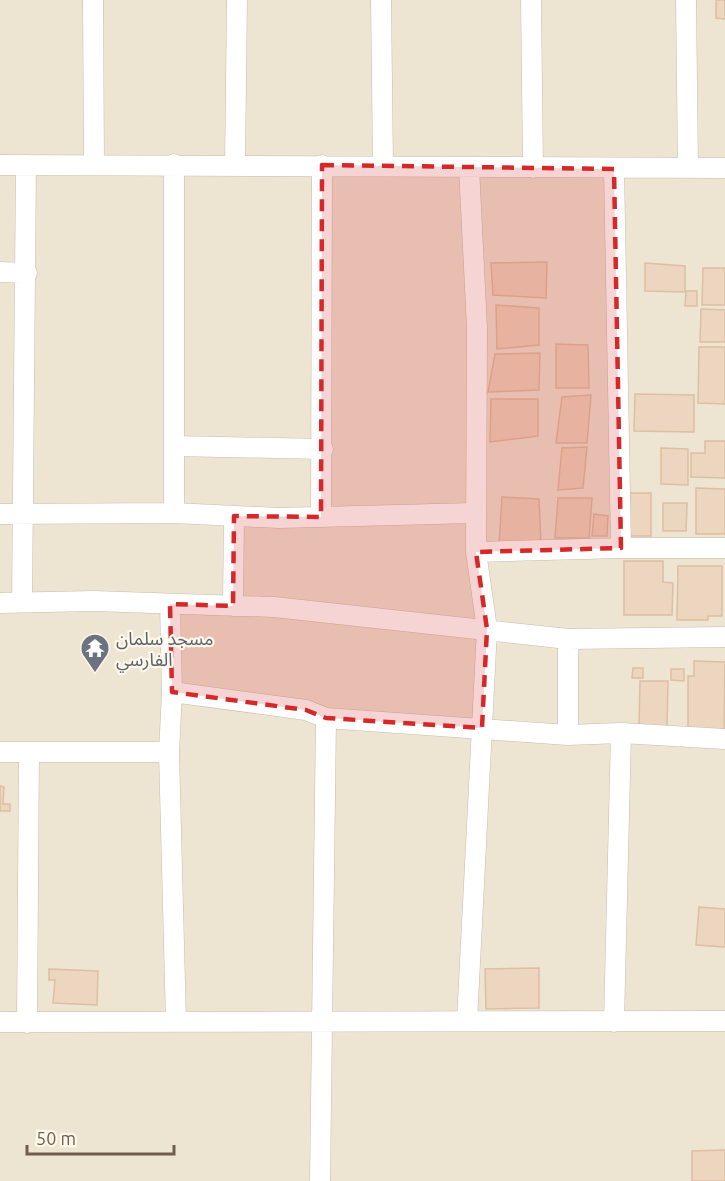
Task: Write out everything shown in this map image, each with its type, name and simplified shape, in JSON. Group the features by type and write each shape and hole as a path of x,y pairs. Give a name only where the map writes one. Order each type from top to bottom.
{"street":[{"path":"93,0 93,164"},
{"path":"235,165 237,0"},
{"path":"381,0 383,165"},
{"path":"531,0 533,168"},
{"path":"686,0 688,168"},
{"path":"174,164 174,513"},
{"path":"0,165 725,168"},
{"path":"22,602 27,273 26,165"},
{"path":"321,517 323,449 322,165"},
{"path":"467,1021 487,629 476,552 474,513 477,328 469,167"},
{"path":"614,168 621,548"},
{"path":"0,272 27,273"},
{"path":"174,446 323,449"},
{"path":"0,514 174,513 321,517 474,513"},
{"path":"233,606 234,516"},
{"path":"476,552 725,548"},
{"path":"0,603 94,601 274,607 568,639 725,638"},
{"path":"170,604 172,692 169,752 176,1023"},
{"path":"568,639 568,735"},
{"path":"172,692 306,710 326,718 568,735 621,733 725,739"},
{"path":"320,1181 326,718"},
{"path":"614,1022 621,733"},
{"path":"0,752 169,752"},
{"path":"27,1023 29,752"},
{"path":"0,1022 725,1021"}],"highlighted area":[{"path":"322,165 614,169 621,548 476,552 487,629 482,728 326,718 306,710 172,692 170,604 233,606 234,516 321,517"}],"shaded area":[{"path":"0,0 725,0 725,1181 0,1181"}],"building":[{"path":"716,0 725,0 725,19 716,18"},
{"path":"547,262 546,298 493,295 491,263"},
{"path":"645,263 685,266 685,292 645,291"},
{"path":"703,268 725,268 725,305 702,305"},
{"path":"686,291 697,291 697,306 685,306"},
{"path":"496,305 539,308 539,345 497,349"},
{"path":"701,309 725,310 725,342 700,342"},
{"path":"556,344 588,345 589,388 556,388"},
{"path":"699,347 725,347 725,404 698,403"},
{"path":"540,353 539,390 488,392 495,354"},
{"path":"635,394 694,395 694,432 634,431"},
{"path":"591,395 587,443 556,443 562,397"},
{"path":"491,399 538,399 538,436 490,442"},
{"path":"705,441 725,441 725,478 691,477 691,453 705,453"},
{"path":"587,447 583,488 558,490 562,448"},
{"path":"661,448 688,449 688,485 661,484"},
{"path":"696,488 725,489 725,534 696,534"},
{"path":"630,493 651,493 651,536 630,536"},
{"path":"502,497 539,499 541,543 499,546"},
{"path":"558,498 592,498 589,538 555,538"},
{"path":"663,503 687,503 686,531 663,531"},
{"path":"594,514 608,516 607,536 592,536"},
{"path":"624,561 663,561 663,582 673,583 672,615 624,615"},
{"path":"678,566 722,566 722,616 708,616 708,620 677,620"},
{"path":"694,661 725,662 724,730 688,729 688,676 694,676"},
{"path":"633,668 643,668 643,678 632,678"},
{"path":"671,669 684,669 684,681 671,680"},
{"path":"640,681 668,681 667,726 639,726"},
{"path":"0,786 4,787 3,804 10,804 10,811 0,811"},
{"path":"699,907 725,909 725,947 696,945"},
{"path":"539,968 539,1008 486,1009 485,969"},
{"path":"49,969 98,971 97,1005 53,1003 55,980 49,980"},
{"path":"725,1150 725,1181 692,1181 692,1151"}],"place":[{"name":"مسجد سلمان الفارسي","path":"95,674"}]}
